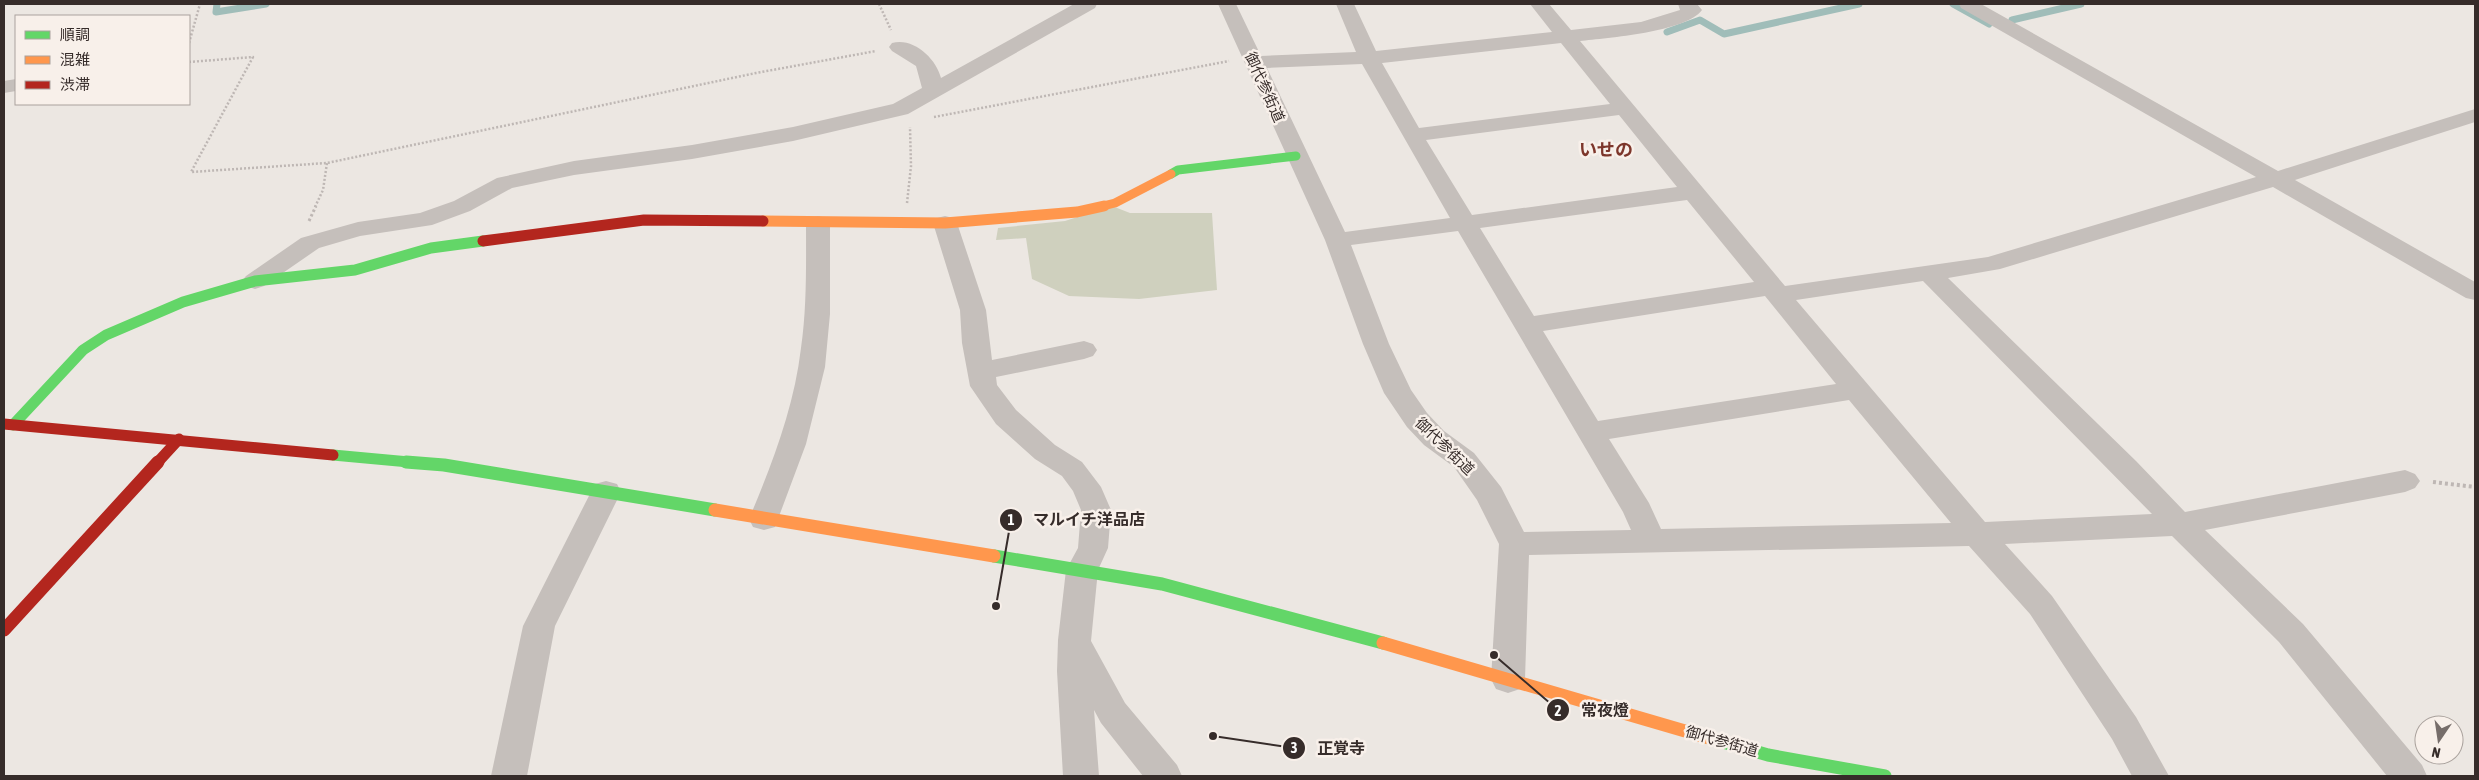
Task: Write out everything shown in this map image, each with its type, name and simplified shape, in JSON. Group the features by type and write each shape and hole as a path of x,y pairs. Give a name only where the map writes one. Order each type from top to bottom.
{"street":[{"path":"255,281 310,243 358,229 424,220 462,206 505,183 574,168 692,152 904,114 933,92 1088,4"},
{"name":"御代参街道","path":"1227,4 1336,240 1376,344 1398,393 1417,420 1434,438 1464,460 1490,495 1514,544 1508,679 1768,755 1885,776"},
{"path":"1345,4 1369,58 1412,135 1638,511 1650,541"},
{"path":"1539,4 1856,390 1977,534 2041,605 2124,728 2151,776"},
{"path":"1255,62 1369,58 1643,28 1687,14 1692,10 1687,4"},
{"path":"1968,4 2475,292"},
{"path":"899,46 924,60 930,71 933,92"},
{"path":"1412,135 1625,108"},
{"path":"1526,325 1991,264 2475,115"},
{"path":"8,424 83,350 106,335 183,302 255,281 355,270 430,248 644,220 818,223 906,221 945,223 1077,212 1115,203 1159,178 1184,168 1296,156"},
{"path":"1336,240 1694,192"},
{"path":"764,519 789,458 813,366 818,287 818,223"},
{"path":"945,223 973,310 976,344 984,386 1006,417 1045,452 1072,469 1086,487 1096,510 1093,548 1082,570 1075,640 1074,671 1081,776"},
{"path":"1929,273 2126,468 2179,524 2291,633 2408,776"},
{"path":"982,371 1084,350"},
{"path":"1591,432 1856,390"},
{"path":"8,424 444,466 1082,570 1162,584 1224,599 1508,679"},
{"path":"5,628 179,439"},
{"path":"1514,544 1977,534 2179,524 2405,481"},
{"path":"508,776 539,626 606,492"},
{"path":"1075,640 1113,714 1164,776"}],"path":[{"path":"190,39 200,4"},
{"path":"190,62 253,58 191,172 327,162 756,73 899,46 878,4"},
{"path":"906,221 912,136 904,114 943,117 1206,64 1241,60 1255,62"},
{"path":"299,250 302,238 323,190 327,162"},
{"path":"2405,481 2475,487"}],"green space":[{"path":"1112,206 1130,213 1212,213 1217,290 1139,299 1069,296 1032,279 1026,238 996,240 998,228 1065,221"}],"waterway":[{"path":"217,4 216,12 266,4"},
{"path":"1667,32 1700,20 1724,34 1859,4"},
{"path":"1953,4 1989,24"},
{"path":"2012,20 2081,4"}],"traffic: fast":[{"path":"1171,174 1178,170 1296,156"},
{"path":"13,425 83,350 106,335 183,302 255,281 355,270 431,248 483,241"},
{"path":"333,455 444,465 715,510"},
{"path":"994,556 1162,584 1383,643"},
{"path":"1709,738 1768,755 1885,776"}],"traffic: slow":[{"path":"763,221 945,223 1077,212 1115,203 1171,174"},
{"path":"715,510 994,556"},
{"path":"1383,643 1709,738"}],"traffic: jam":[{"path":"483,241 644,220 763,221"},
{"path":"4,424 333,455"},
{"path":"4,630 179,439"}],"place":[{"name":"マルイチ洋品店","path":"996,606"},
{"name":"常夜燈","path":"1494,655"},
{"name":"正覚寺","path":"1213,736"}],"district":[{"name":"いせの","path":"1606,149"}]}
